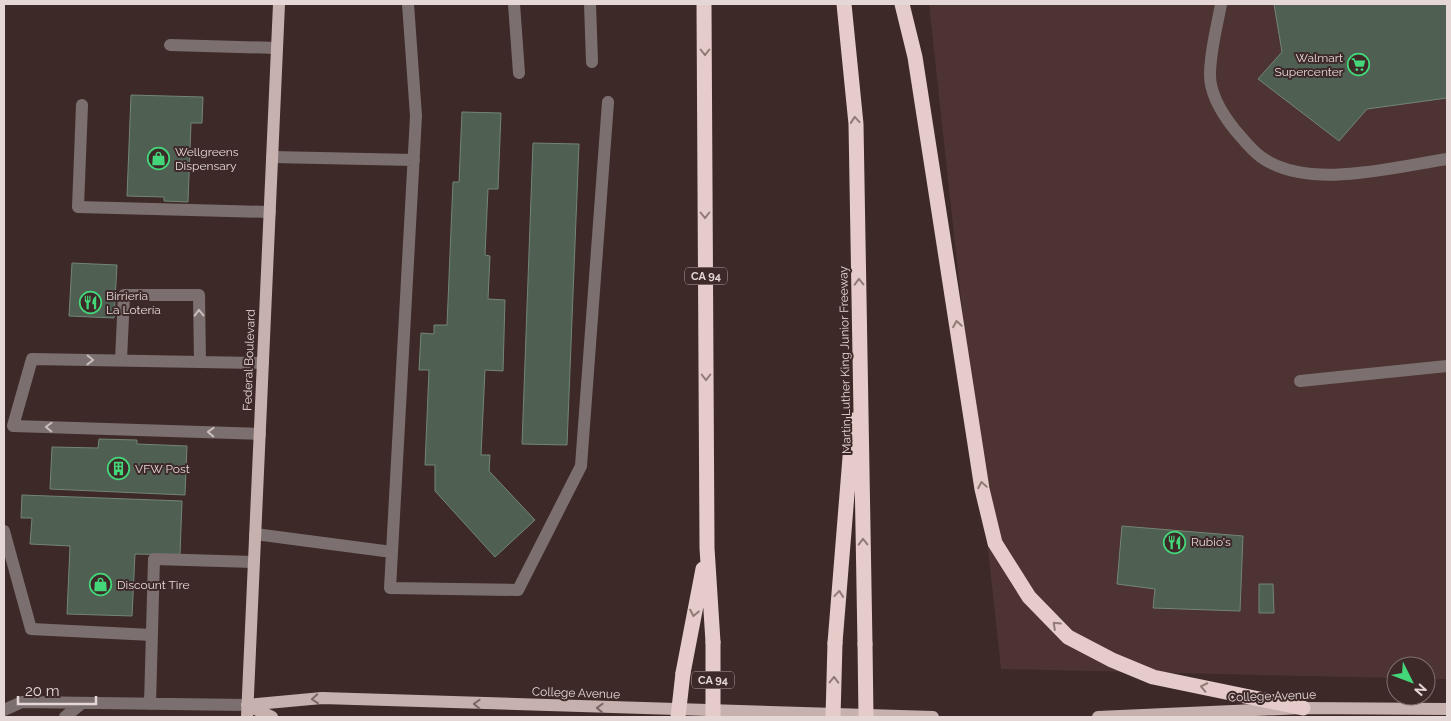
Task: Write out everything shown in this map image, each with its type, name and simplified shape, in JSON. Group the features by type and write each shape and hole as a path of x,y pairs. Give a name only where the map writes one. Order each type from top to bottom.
{"highway":[{"name":"CA 94","path":"704,4 707,548 713,642 713,717"},
{"name":"Martin Luther King Junior Freeway","path":"844,4 856,124 866,717"},
{"path":"902,4 915,57 982,489 995,544 1029,597 1068,637 1112,660 1153,677 1303,708"},
{"path":"833,717 835,643 860,331"},
{"path":"678,717 683,672 707,548"}],"main road":[{"name":"Federal Boulevard","path":"247,711 279,4"},
{"name":"College Avenue","path":"247,711 322,698 932,717"},
{"name":"College Avenue","path":"1098,717 1303,708 1447,709"},
{"path":"247,711 272,717"}],"street":[{"path":"408,4 416,116 390,588 518,590 581,466 608,102"},
{"path":"514,4 519,73"},
{"path":"590,4 592,62"},
{"path":"1221,4 1212,53 1210,77 1214,94 1226,118 1246,143 1262,157 1290,170 1312,175 1344,175 1447,159"},
{"path":"170,45 277,48"},
{"path":"82,105 78,207 270,212"},
{"path":"272,157 414,160"},
{"path":"121,360 124,295 199,295 200,362"},
{"path":"260,434 13,426 32,359 263,363"},
{"path":"1300,381 1447,366"},
{"path":"4,531 31,629 152,635"},
{"path":"255,534 392,552"},
{"path":"150,704 154,559 254,562"},
{"path":"4,710 22,702 150,704 165,711 247,711"},
{"path":"65,717 82,703"}],"shaded area":[{"path":"929,4 1447,4 1447,679 1436,679 1436,656 1386,656 1386,678 1001,669"}],"building":[{"name":"Walmart Supercenter","path":"1274,4 1447,4 1447,98 1367,109 1339,141 1258,79 1282,52"},
{"name":"Wellgreens Dispensary","path":"131,95 203,97 202,123 191,123 188,202 164,201 164,197 127,196"},
{"path":"462,112 501,113 498,189 488,189 485,255 490,256 488,299 505,300 503,371 485,370 481,455 490,455 489,471 535,520 495,557 435,491 435,465 425,465 429,370 419,370 421,333 434,334 434,325 447,325 453,182 459,182"},
{"path":"533,143 579,144 567,445 522,444"},
{"path":"72,263 117,265 114,318 69,316"},
{"name":"VFW Post","path":"99,439 137,440 137,444 187,446 185,495 50,489 52,447 98,448"},
{"name":"Discount Tire","path":"22,495 182,501 180,555 135,554 132,616 67,614 70,546 30,544 32,518 21,518"},
{"path":"1122,526 1243,536 1240,611 1153,608 1155,589 1117,584"},
{"path":"1259,584 1273,584 1274,613 1259,613"}],"place":[{"name":"Walmart Supercenter","path":"1359,65"},
{"name":"Wellgreens Dispensary","path":"159,159"},
{"name":"Birrieria La Lotería","path":"90,303"},
{"name":"VFW Post","path":"119,469"},
{"name":"Rubio's","path":"1175,542"},
{"name":"Discount Tire","path":"101,585"}]}
